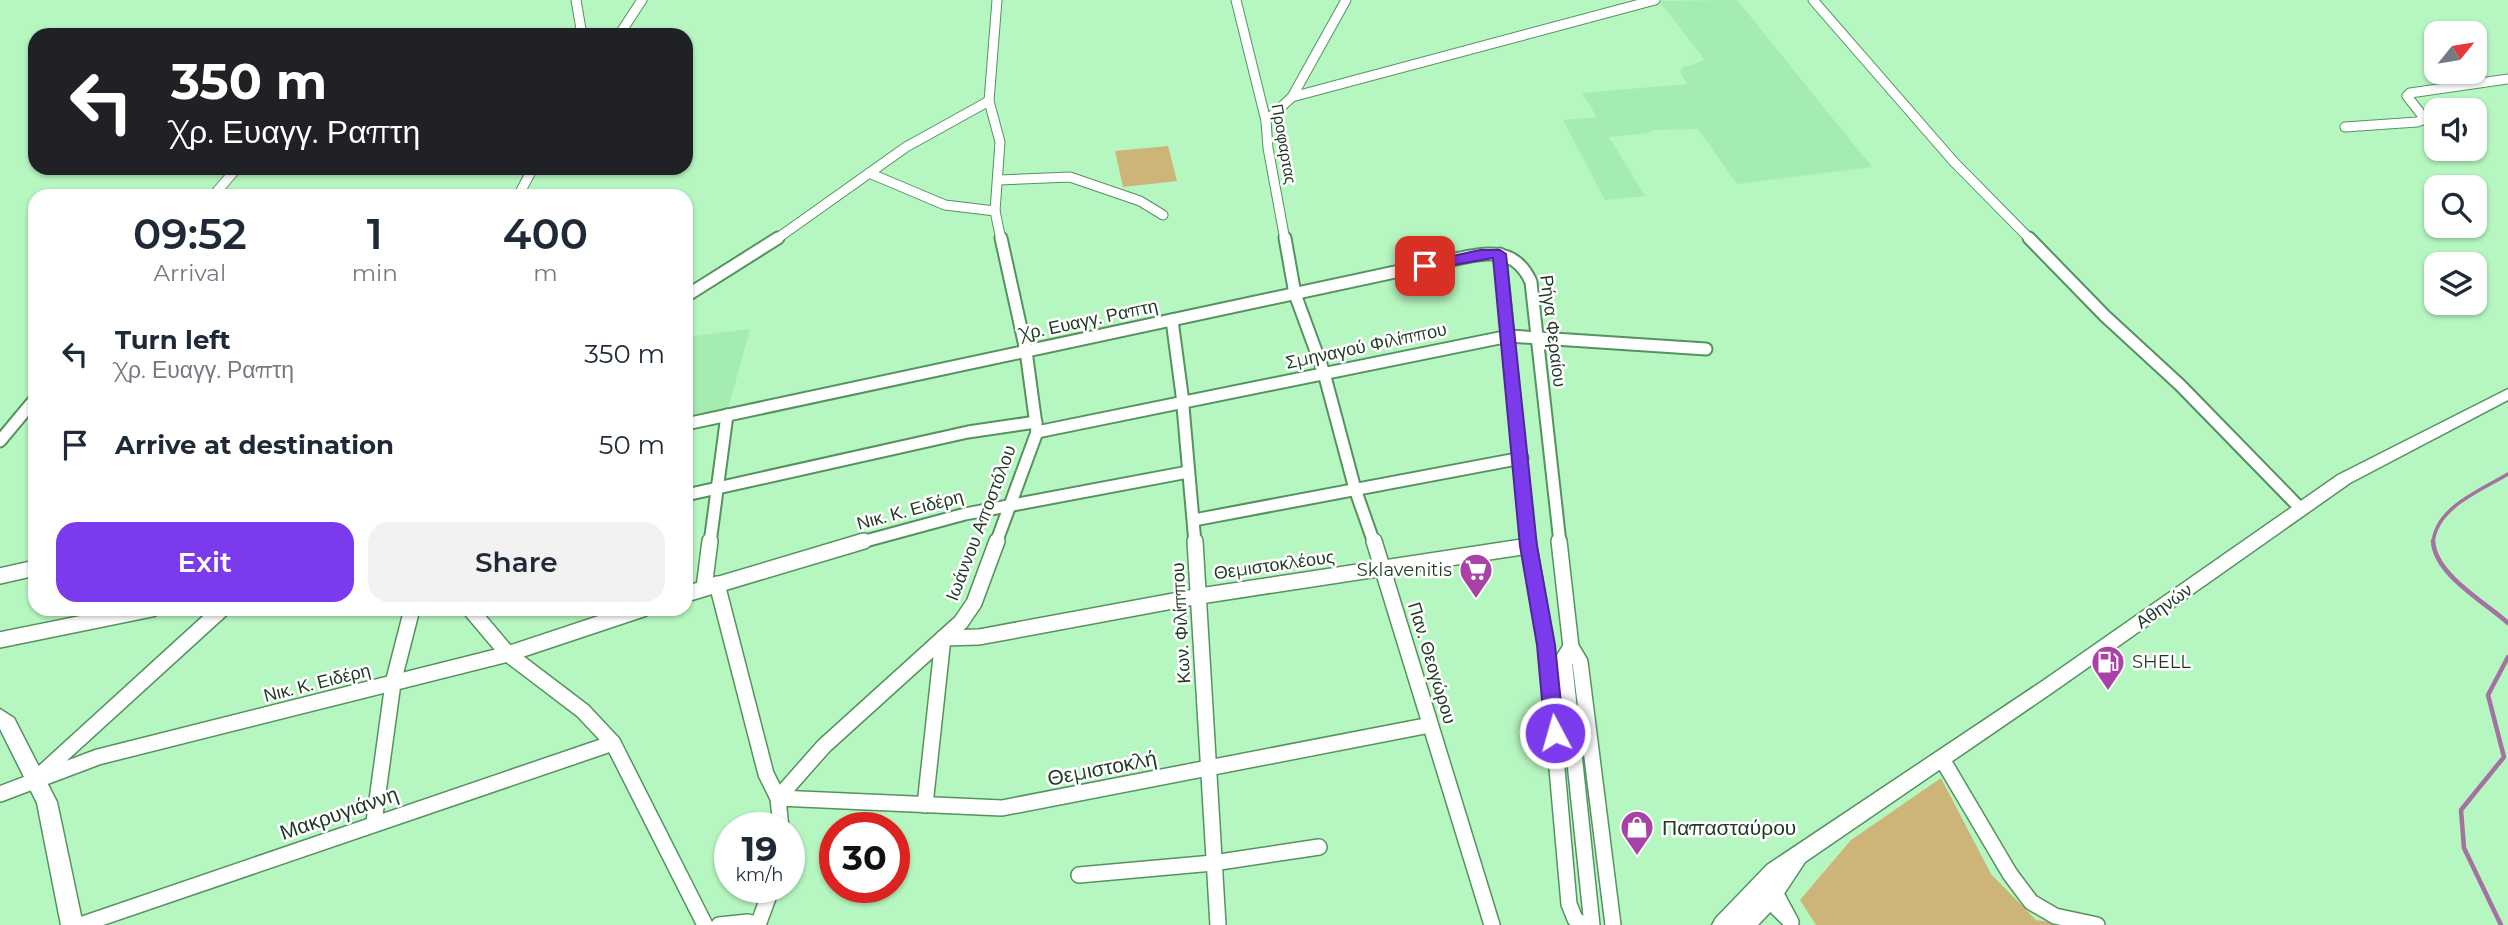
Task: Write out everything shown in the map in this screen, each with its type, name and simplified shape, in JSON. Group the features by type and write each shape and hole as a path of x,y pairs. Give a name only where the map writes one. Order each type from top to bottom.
{"main road":[{"name":"Αθηνών","path":"1723,925 1766,891 1796,860 2344,479 2508,394"},
{"path":"0,717 7,724 47,802 72,925"},
{"name":"Αθηνών","path":"1744,925 1766,891"}],"street":[{"path":"576,0 581,28"},
{"path":"624,28 642,0"},
{"path":"997,0 989,101 1000,142 995,211 1026,351 1036,427"},
{"name":"Προφαρτας","path":"1236,0 1266,121 1268,148 1295,294"},
{"path":"1266,121 1292,97 1346,0"},
{"path":"1292,97 1655,0"},
{"path":"1813,0 1954,162 2301,509"},
{"path":"2345,127 2417,122 2425,119 2411,103 2407,96 2410,93 2508,79"},
{"path":"693,292 775,241 869,173 970,109 989,101"},
{"path":"869,173 921,197 960,211 995,211"},
{"path":"219,189 231,175"},
{"path":"998,180 1070,177 1140,201 1163,215"},
{"path":"1500,254 1522,458 1528,546 1546,645 1569,904 1575,919 1584,925"},
{"name":"Χρ. Ευαγγ. Ραπτη","path":"693,422 1451,260 1500,254"},
{"name":"Ρήγα Φεραίου","path":"1500,254 1517,259 1528,270 1531,282 1571,647 1580,662 1613,925"},
{"name":"Παν. Θεογώρου","path":"1295,294 1324,373 1355,488 1383,568 1492,925"},
{"name":"Κων. Φιλίππου","path":"1172,320 1185,404 1188,472 1200,596 1207,769 1218,925"},
{"name":"Σμηναγού Φιλίππου","path":"693,493 968,432 1036,427 1185,404 1509,336 1706,349"},
{"path":"0,441 28,407"},
{"path":"727,415 710,586 766,774 778,798 779,812"},
{"name":"Ιωάννου Αποστόλου","path":"778,798 824,746 961,622 974,603 1036,427"},
{"path":"1194,520 1522,458"},
{"name":"Νικ. Κ. Ειδέρη","path":"693,592 898,531 1007,506 1188,472"},
{"name":"Θεμιστοκλέους","path":"943,638 979,637 1200,596 1528,546"},
{"path":"0,576 28,570"},
{"path":"0,640 118,616"},
{"path":"36,778 214,616"},
{"path":"374,822 393,683 410,616"},
{"path":"476,616 508,654 583,711 613,743 705,925"},
{"name":"Νικ. Κ. Ειδέρη","path":"0,794 36,778 98,757 508,654 622,616"},
{"path":"926,805 943,638"},
{"path":"1546,645 1571,647"},
{"name":"Ρήγα Φεραίου","path":"1571,647 1564,658 1592,925"},
{"name":"Θεμιστοκλή","path":"778,798 1002,808 1430,725"},
{"name":"Μακρυγιάννη","path":"80,925 374,822 613,743"},
{"path":"1942,759 2010,874 2031,902 2055,916 2097,925"},
{"path":"1079,875 1213,863 1319,847"},
{"path":"1766,891 1792,924"},
{"path":"719,925 748,922 758,925 766,903"}],"shaded area":[{"path":"1737,0 1872,167 1737,184 1698,129 1653,130 1648,133 1609,137 1645,196 1605,200 1563,120 1597,117 1582,93 1687,84 1680,72 1682,68 1705,60 1659,1"},
{"path":"1168,146 1177,181 1123,187 1115,151"},
{"path":"750,329 728,409 693,417 693,336"},
{"path":"1941,778 1991,874 2036,920 2069,925 1816,925 1800,900 1851,840"}],"waterway":[{"path":"2433,542 2442,519 2451,510 2461,501 2508,474"},
{"path":"2433,542 2442,565 2452,576 2508,623"},
{"path":"2501,925 2464,848 2461,810 2504,757 2488,695 2508,657"}],"place":[{"name":"Sklavenitis","path":"1476,600"},
{"name":"SHELL","path":"2108,692"},
{"name":"Παπασταύρου","path":"1637,857"}],"route":[{"path":"1425,266 1480,254 1500,254 1522,458 1528,546 1546,645 1555,733"}]}
